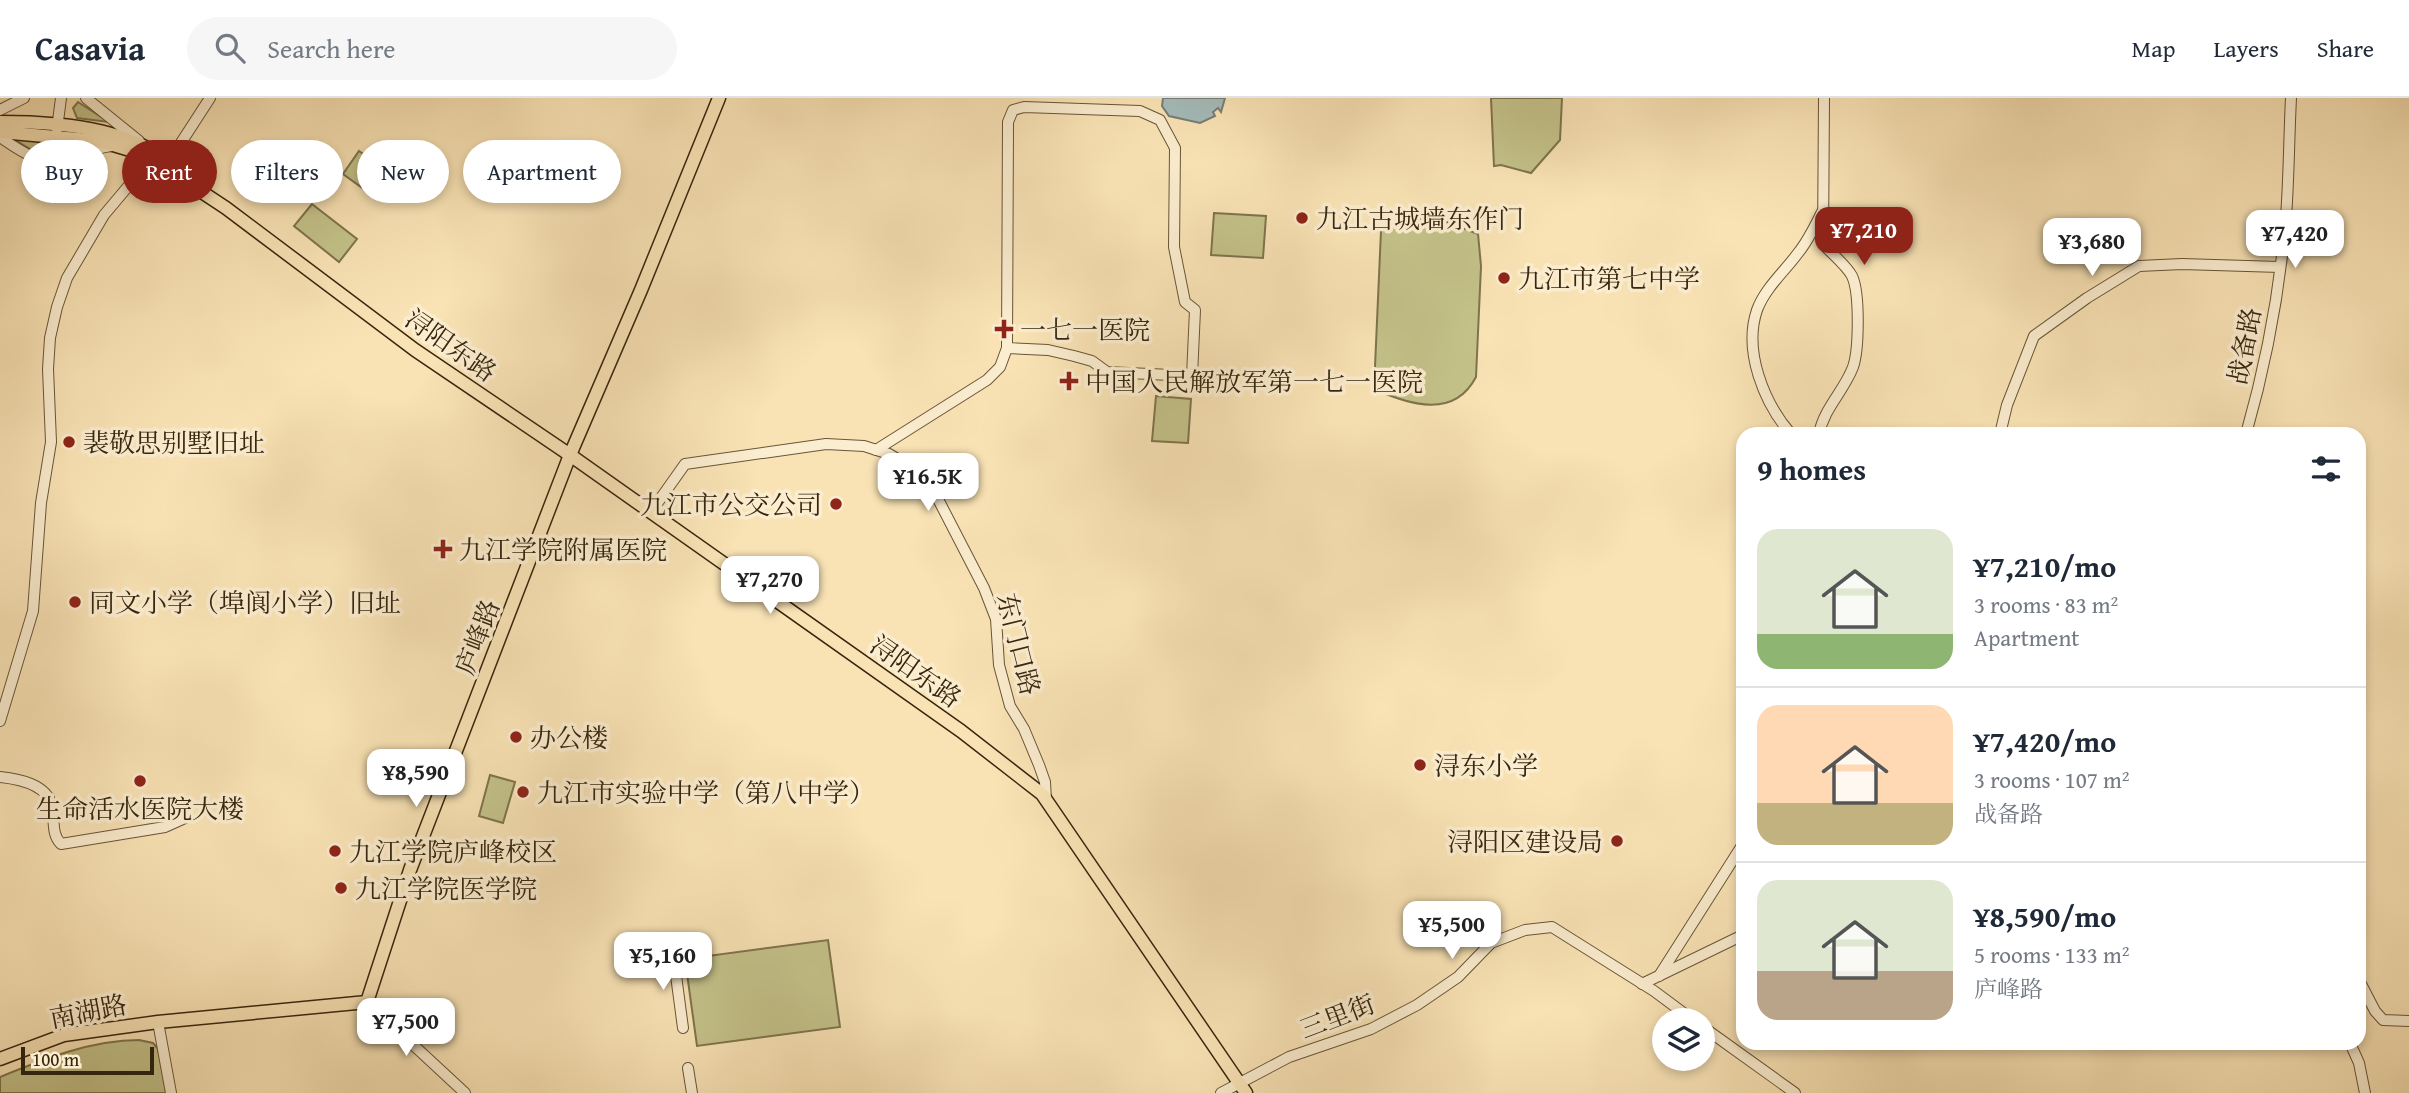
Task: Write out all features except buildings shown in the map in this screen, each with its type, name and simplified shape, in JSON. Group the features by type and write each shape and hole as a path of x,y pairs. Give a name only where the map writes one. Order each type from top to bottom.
{"main road":[{"name":"庐峰路","path":"367,1002 410,870 570,455 719,98"},
{"path":"0,122 57,131 122,148"},
{"path":"0,134 101,132 129,140"},
{"path":"217,200 226,208"},
{"path":"217,202 226,208"},
{"name":"浔阳东路","path":"226,208 415,350 570,455 961,731 1042,794 1243,1088"},
{"path":"158,1022 367,1002"},
{"name":"南湖路","path":"0,1059 64,1035 158,1022"}],"street":[{"path":"0,110 24,98"},
{"path":"57,131 61,98"},
{"path":"86,98 138,140"},
{"path":"1821,427 1827,410 1853,367 1858,326 1852,277 1824,244 1824,98"},
{"name":"战备路","path":"2248,427 2267,349 2280,267 2286,216 2291,98"},
{"path":"183,140 211,99"},
{"path":"876,450 988,380 1000,367 1007,348 1008,122 1013,110 1089,103 1140,111 1160,120 1175,148 1174,247 1185,302 1195,310 1192,376 1107,372 1092,361 1048,349 1007,348"},
{"path":"0,134 26,154 54,163 70,161 103,147 122,148"},
{"path":"0,721 33,611 41,503 51,442 48,369 50,338 57,307 67,278 104,215 122,193"},
{"path":"1785,427 1778,419 1762,386 1755,359 1755,319 1757,309 1769,287 1800,251 1823,211"},
{"path":"2002,427 2007,405 2034,336 2087,298 2139,267 2182,264 2280,267"},
{"name":"东门口路","path":"651,512 685,464 826,444 864,446 889,454 909,466 926,482 939,501 984,588 996,619 999,665 1010,706 1024,729 1039,765 1045,782 1046,800"},
{"path":"0,777 36,786 46,795 52,804 57,839 61,844 165,827 185,818"},
{"path":"1659,975 1736,855"},
{"name":"三里街","path":"1221,1093 1243,1088 1289,1057 1371,1028 1417,1005 1458,977 1491,943 1525,930 1552,927 1676,1008"},
{"path":"1642,984 1736,938"},
{"path":"673,953 683,1028"},
{"path":"2366,994 2383,1020 2409,1021"},
{"path":"367,1002 465,1093"},
{"name":"南湖路","path":"158,1022 172,1093"},
{"path":"1715,1036 1795,1093"},
{"path":"2353,1050 2359,1063 2365,1093"},
{"path":"688,1068 692,1093"}],"shaded area":[{"path":"1491,98 1562,98 1560,140 1531,173 1501,165 1494,166"},
{"path":"78,102 109,122 77,118 73,108"},
{"path":"9,136 52,140 21,140 21,144"},
{"path":"357,154 357,184 343,174"},
{"path":"312,204 357,239 339,262 294,226"},
{"path":"1214,213 1266,216 1263,258 1211,255"},
{"path":"1434,217 1478,234 1481,266 1476,377 1456,399 1430,405 1402,400 1374,389 1381,231 1394,222"},
{"path":"1156,396 1191,399 1188,443 1152,441"},
{"path":"490,775 515,782 503,823 479,816"},
{"path":"828,940 840,1027 697,1046 685,959"},
{"path":"139,1040 153,1043 158,1049 167,1093 0,1093 0,1077 34,1064 103,1043"}],"water":[{"path":"1163,98 1225,98 1221,112 1218,108 1213,112 1215,116 1200,123 1169,116 1162,106"}],"place":[{"name":"九江古城墙东作门","path":"1302,218"},
{"name":"九江市第七中学","path":"1504,278"},
{"name":"一七一医院","path":"1004,329"},
{"name":"中国人民解放军第一七一医院","path":"1069,381"},
{"name":"裴敬思别墅旧址","path":"69,442"},
{"name":"九江市公交公司","path":"836,504"},
{"name":"九江学院附属医院","path":"443,549"},
{"name":"同文小学（埠阆小学）旧址","path":"75,602"},
{"name":"办公楼","path":"516,737"},
{"name":"浔东小学","path":"1420,765"},
{"name":"生命活水医院大楼","path":"140,781"},
{"name":"九江市实验中学（第八中学）","path":"523,792"},
{"name":"浔阳区建设局","path":"1617,841"},
{"name":"九江学院庐峰校区","path":"335,851"},
{"name":"九江学院医学院","path":"341,888"}]}
